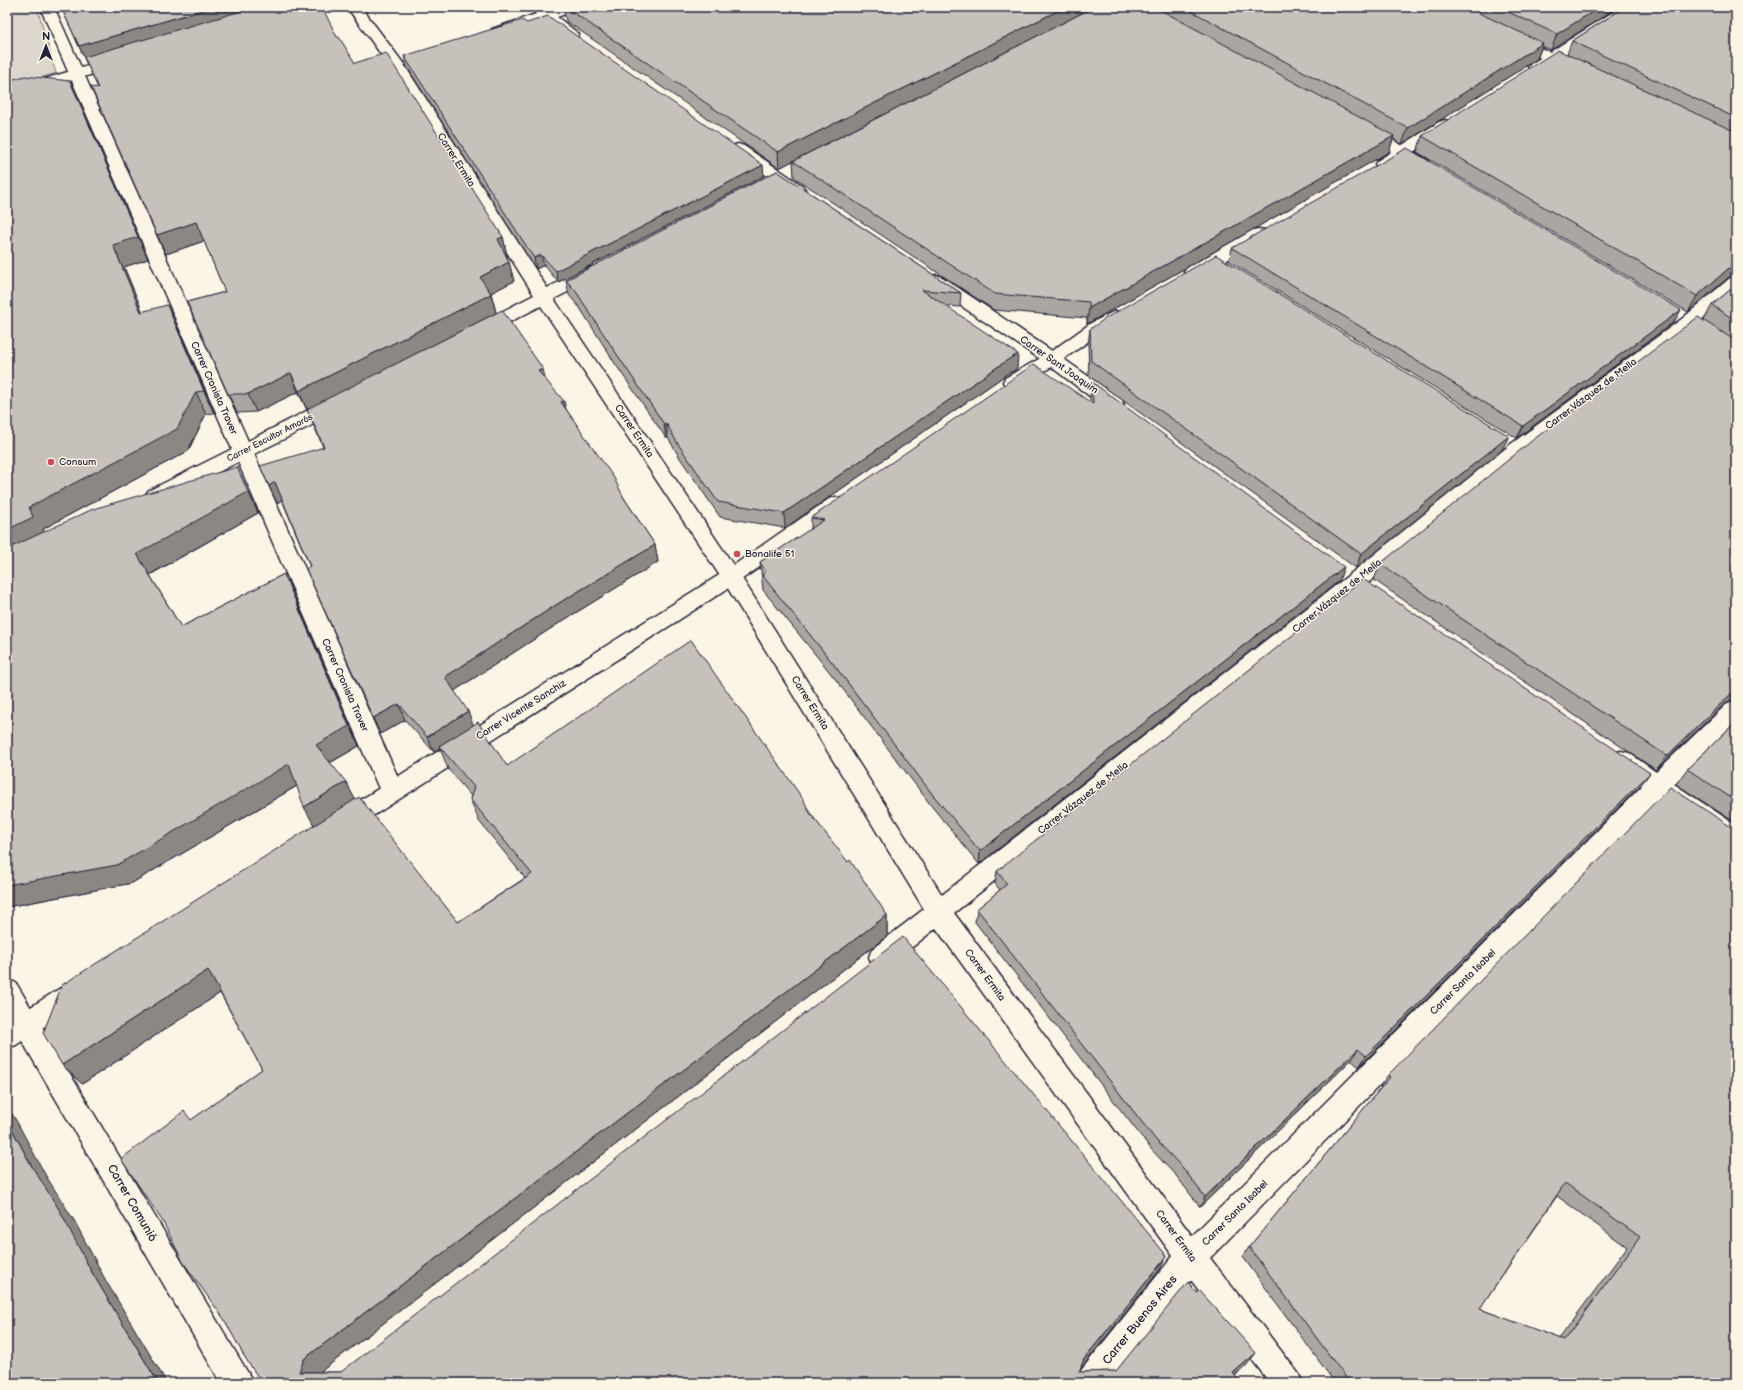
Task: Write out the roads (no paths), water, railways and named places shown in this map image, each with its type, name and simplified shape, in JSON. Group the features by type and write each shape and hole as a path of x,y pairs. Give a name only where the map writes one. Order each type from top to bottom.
{"street":[{"name":"Carrer Cronista Traver","path":"47,7 392,791"},
{"name":"Carrer Ermita","path":"354,7 402,61 544,297 732,577 939,912 1191,1257 1288,1383"},
{"path":"487,35 541,11 572,7"},
{"path":"1524,74 1631,7"},
{"path":"541,11 584,43"},
{"path":"1497,32 1587,74"},
{"path":"7,95 130,58"},
{"path":"1370,171 1403,152 1457,117"},
{"path":"1354,125 1437,172"},
{"path":"727,141 811,198"},
{"path":"1179,280 1220,264 1275,225"},
{"path":"467,337 606,265"},
{"name":"Carrer Sant Joaquim","path":"922,272 1052,359 1128,414"},
{"name":"Carrer Vázquez de Mella","path":"864,970 1356,581 1511,444 1682,318 1736,282"},
{"path":"996,393 1015,379 1052,359 1097,327 1131,308"},
{"path":"1682,318 1708,332"},
{"name":"Carrer Escultor Amorós","path":"143,502 243,453 355,395"},
{"name":"Carrer Vicente Sanchiz","path":"326,833 732,577 848,496"},
{"name":"Carrer Santa Isabel","path":"1191,1257 1658,785 1736,710"},
{"path":"1605,749 1736,838"},
{"path":"16,1030 99,977"},
{"name":"Carrer Comunió","path":"7,992 16,1030 238,1383"},
{"name":"Carrer Buenos Aires","path":"1089,1383 1191,1257"}],"place":[{"name":"Consum","path":"51,462"},
{"name":"Bonalife 51","path":"737,554"}]}
